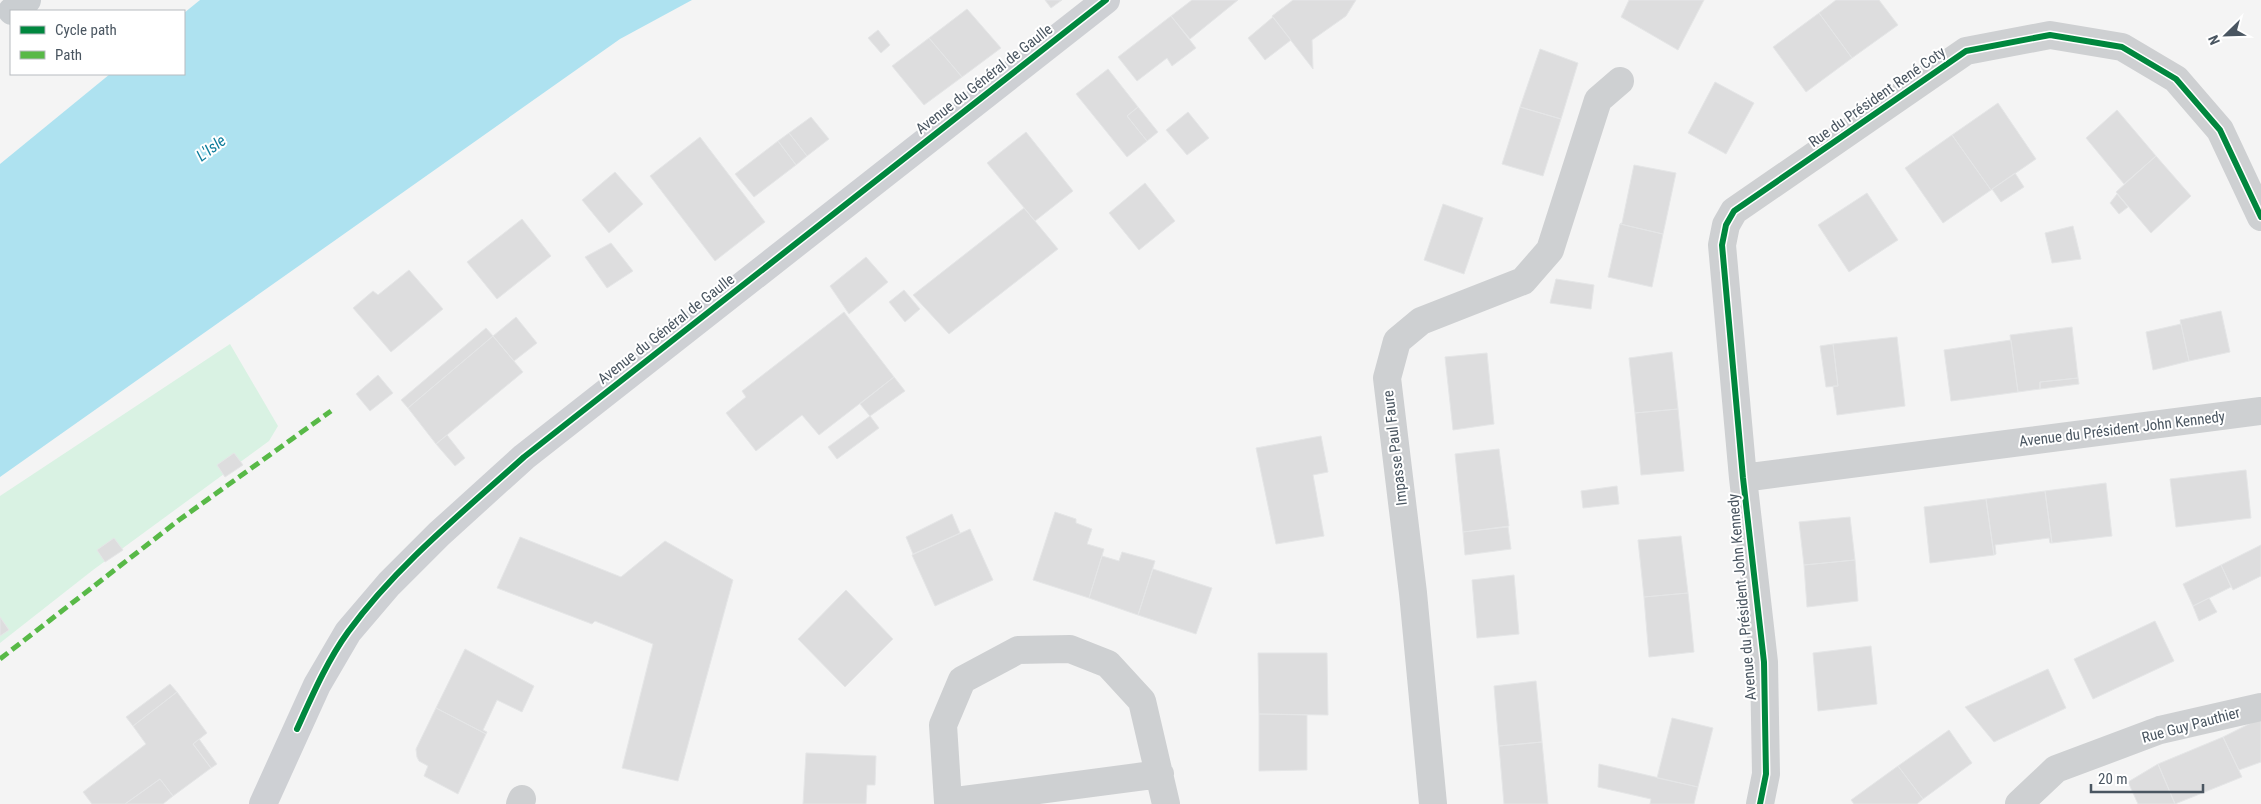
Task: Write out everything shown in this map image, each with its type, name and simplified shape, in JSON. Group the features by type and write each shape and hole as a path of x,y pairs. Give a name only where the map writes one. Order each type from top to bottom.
{"main road":[{"path":"13,10 27,0"},
{"name":"Avenue du Général de Gaulle","path":"263,804 317,685 348,632 388,584 446,528 532,451 1106,0"},
{"name":"Avenue du Général de Gaulle","path":"276,804 297,729"}],"street":[{"name":"Rue du Président René Coty","path":"1743,478 1722,245 1726,224 1734,211 1966,51 2050,35 2122,48 2176,79 2220,130 2261,217"},
{"name":"Impasse Paul Faure","path":"1433,804 1413,594 1387,378 1397,341 1421,321 1523,281 1550,250 1598,100 1620,80"},
{"name":"Avenue du Président John Kennedy","path":"1760,804 1766,774 1764,662 1743,478 2261,411"},
{"path":"1160,774 948,802 943,725 962,680 1018,650 1070,649 1108,664 1142,702 1160,774 1166,804"},
{"name":"Rue Guy Pauthier","path":"2019,804 2056,769 2160,730 2261,707"}],"green space":[{"path":"230,344 278,426 269,441 93,570 0,643 0,496"}],"water":[{"name":"L'Isle","path":"200,0 692,0 620,39 0,477 0,164 109,75 185,75 185,12"}],"building":[{"path":"1045,0 1062,0 1051,8"},
{"path":"1192,0 1238,0 1190,39 1171,16"},
{"path":"1293,0 1356,0 1346,16 1312,40 1313,69 1272,16"},
{"path":"1629,0 1704,0 1678,50 1621,17"},
{"path":"1836,0 1879,0 1898,25 1852,58 1819,13"},
{"path":"967,9 1001,48 962,77 929,38"},
{"path":"1819,13 1852,58 1806,92 1773,47"},
{"path":"1171,16 1196,48 1172,66 1167,58 1137,81 1118,57"},
{"path":"1273,17 1291,40 1265,60 1248,38"},
{"path":"878,30 890,45 881,53 868,38"},
{"path":"929,38 962,77 924,105 892,66"},
{"path":"1540,49 1578,63 1561,119 1520,107"},
{"path":"1108,69 1138,107 1127,116 1147,141 1127,157 1076,94"},
{"path":"1715,82 1754,103 1726,154 1688,133"},
{"path":"1998,103 2036,159 1991,190 1952,135"},
{"path":"1138,107 1158,132 1147,141 1127,116"},
{"path":"1520,107 1561,119 1543,176 1502,164"},
{"path":"2117,110 2156,156 2124,184 2086,138"},
{"path":"1188,112 1209,138 1187,155 1166,130"},
{"path":"811,117 829,139 807,156 789,133"},
{"path":"1026,132 1073,191 1035,221 987,163"},
{"path":"789,133 807,156 796,165 778,141"},
{"path":"1952,135 1991,190 1943,223 1905,168"},
{"path":"700,137 765,222 715,261 650,176"},
{"path":"778,141 796,165 754,197 735,174"},
{"path":"2156,156 2191,196 2151,233 2116,192"},
{"path":"1634,165 1676,173 1663,234 1620,224 1622,223"},
{"path":"615,172 643,204 609,233 582,200"},
{"path":"2015,173 2024,187 2001,202 1992,189"},
{"path":"1145,183 1175,221 1139,250 1109,213"},
{"path":"1867,193 1898,240 1849,272 1818,225"},
{"path":"2117,194 2128,207 2119,214 2110,203"},
{"path":"1443,204 1483,218 1464,274 1424,260"},
{"path":"1024,208 1058,249 949,334 913,295"},
{"path":"522,219 551,256 497,299 467,262"},
{"path":"1620,224 1663,234 1652,287 1608,277"},
{"path":"2073,226 2081,259 2052,263 2045,233"},
{"path":"611,243 633,271 607,288 585,257"},
{"path":"866,257 888,282 849,314 830,286"},
{"path":"409,270 443,309 391,352 353,308 373,291 378,295"},
{"path":"1556,279 1594,285 1591,309 1550,303"},
{"path":"904,290 920,309 905,322 889,302"},
{"path":"2221,311 2230,352 2189,361 2180,320"},
{"path":"844,312 894,377 819,435 802,415 756,451 726,413 746,397 742,391"},
{"path":"516,317 537,343 514,361 493,336"},
{"path":"2181,324 2189,361 2153,370 2146,332"},
{"path":"2072,327 2078,378 2040,382 2040,389 2018,392 2010,335"},
{"path":"486,328 493,336 408,408 401,400"},
{"path":"493,336 523,372 436,444 408,408"},
{"path":"1897,337 1905,406 1837,415 1833,386 1838,386 1833,344"},
{"path":"2011,340 2018,392 1951,401 1944,350"},
{"path":"1833,344 1838,386 1826,387 1820,346"},
{"path":"1672,352 1678,409 1635,413 1629,358"},
{"path":"1487,353 1494,424 1453,430 1445,357"},
{"path":"378,375 393,393 370,411 356,394"},
{"path":"894,377 905,391 870,416 860,404"},
{"path":"2078,378 2079,384 2040,389 2040,382"},
{"path":"1678,409 1684,471 1641,475 1635,413"},
{"path":"870,416 879,428 837,459 828,447"},
{"path":"447,435 465,458 455,466 436,444"},
{"path":"1321,436 1328,472 1313,475 1324,536 1276,544 1256,448"},
{"path":"1499,449 1509,526 1463,532 1455,454"},
{"path":"234,453 243,465 225,477 217,465"},
{"path":"2246,470 2251,518 2176,527 2170,479"},
{"path":"2106,483 2112,536 2052,543 2045,491"},
{"path":"1617,486 1619,504 1583,508 1581,491"},
{"path":"2045,491 2052,543 2050,543 2049,538 1995,545 1996,554 1994,555 1986,499"},
{"path":"1986,499 1994,555 1930,563 1924,507"},
{"path":"1055,512 1076,519 1076,523 1092,529 1087,544 1104,549 1089,598 1033,580"},
{"path":"952,514 960,533 913,554 906,537"},
{"path":"1850,517 1855,560 1804,565 1799,522"},
{"path":"1508,527 1511,549 1465,555 1463,532"},
{"path":"970,529 993,580 935,606 912,555"},
{"path":"1681,536 1688,593 1644,597 1638,540"},
{"path":"520,537 621,577 665,541 733,580 678,781 622,768 653,644 595,621 592,624 497,588"},
{"path":"114,538 123,550 105,562 97,550"},
{"path":"2261,545 2261,576 2233,590 2221,565"},
{"path":"1122,552 1155,561 1138,615 1089,598 1102,556 1119,561"},
{"path":"1855,560 1858,601 1807,607 1804,565"},
{"path":"2221,565 2231,587 2193,606 2183,584"},
{"path":"1153,569 1212,588 1196,634 1138,615"},
{"path":"1514,575 1519,634 1477,638 1472,580"},
{"path":"846,590 893,639 845,687 798,639"},
{"path":"1688,593 1694,652 1649,657 1644,597"},
{"path":"2209,598 2217,612 2199,621 2193,606"},
{"path":"0,617 9,630 0,636"},
{"path":"2155,621 2174,661 2093,699 2074,659"},
{"path":"1871,646 1877,704 1818,711 1813,653"},
{"path":"465,649 534,686 522,712 497,700 483,730 487,732 486,734 436,708"},
{"path":"1258,653 1327,653 1328,715 1259,714"},
{"path":"2048,669 2066,708 1994,742 1965,707"},
{"path":"1536,681 1542,742 1499,746 1494,686"},
{"path":"170,684 177,692 133,726 126,717"},
{"path":"177,692 207,733 193,744 211,768 173,796 160,779 125,804 92,804 83,792 146,744 133,726"},
{"path":"436,708 486,734 458,794 424,776 428,766 419,761 417,757 416,749"},
{"path":"1259,714 1307,715 1307,770 1259,771"},
{"path":"1672,718 1713,728 1698,787 1657,778"},
{"path":"2261,718 2261,762 2239,770 2223,737"},
{"path":"1949,730 1972,763 1923,799 1898,766"},
{"path":"2223,737 2242,777 2175,804 2158,764"},
{"path":"199,739 217,764 211,768 193,744"},
{"path":"1542,742 1548,804 1504,804 1499,746"},
{"path":"806,753 876,756 875,785 867,785 866,804 803,804"},
{"path":"1599,764 1698,787 1694,804 1650,804 1651,799 1598,787"},
{"path":"2158,764 2175,804 2138,804 2128,782"},
{"path":"1898,766 1923,799 1917,804 1854,804 1851,800"},
{"path":"160,779 173,796 163,804 125,804"}],"marked path":[{"path":"0,659 179,520 331,411"}],"cycle path":[{"path":"297,729 314,691 348,632 388,584 454,519 524,457 1106,0"},
{"path":"1760,804 1766,774 1764,662 1743,478 1722,245 1726,225 1734,211 1966,51 2050,35 2122,47 2176,79 2220,130 2261,217"}]}
